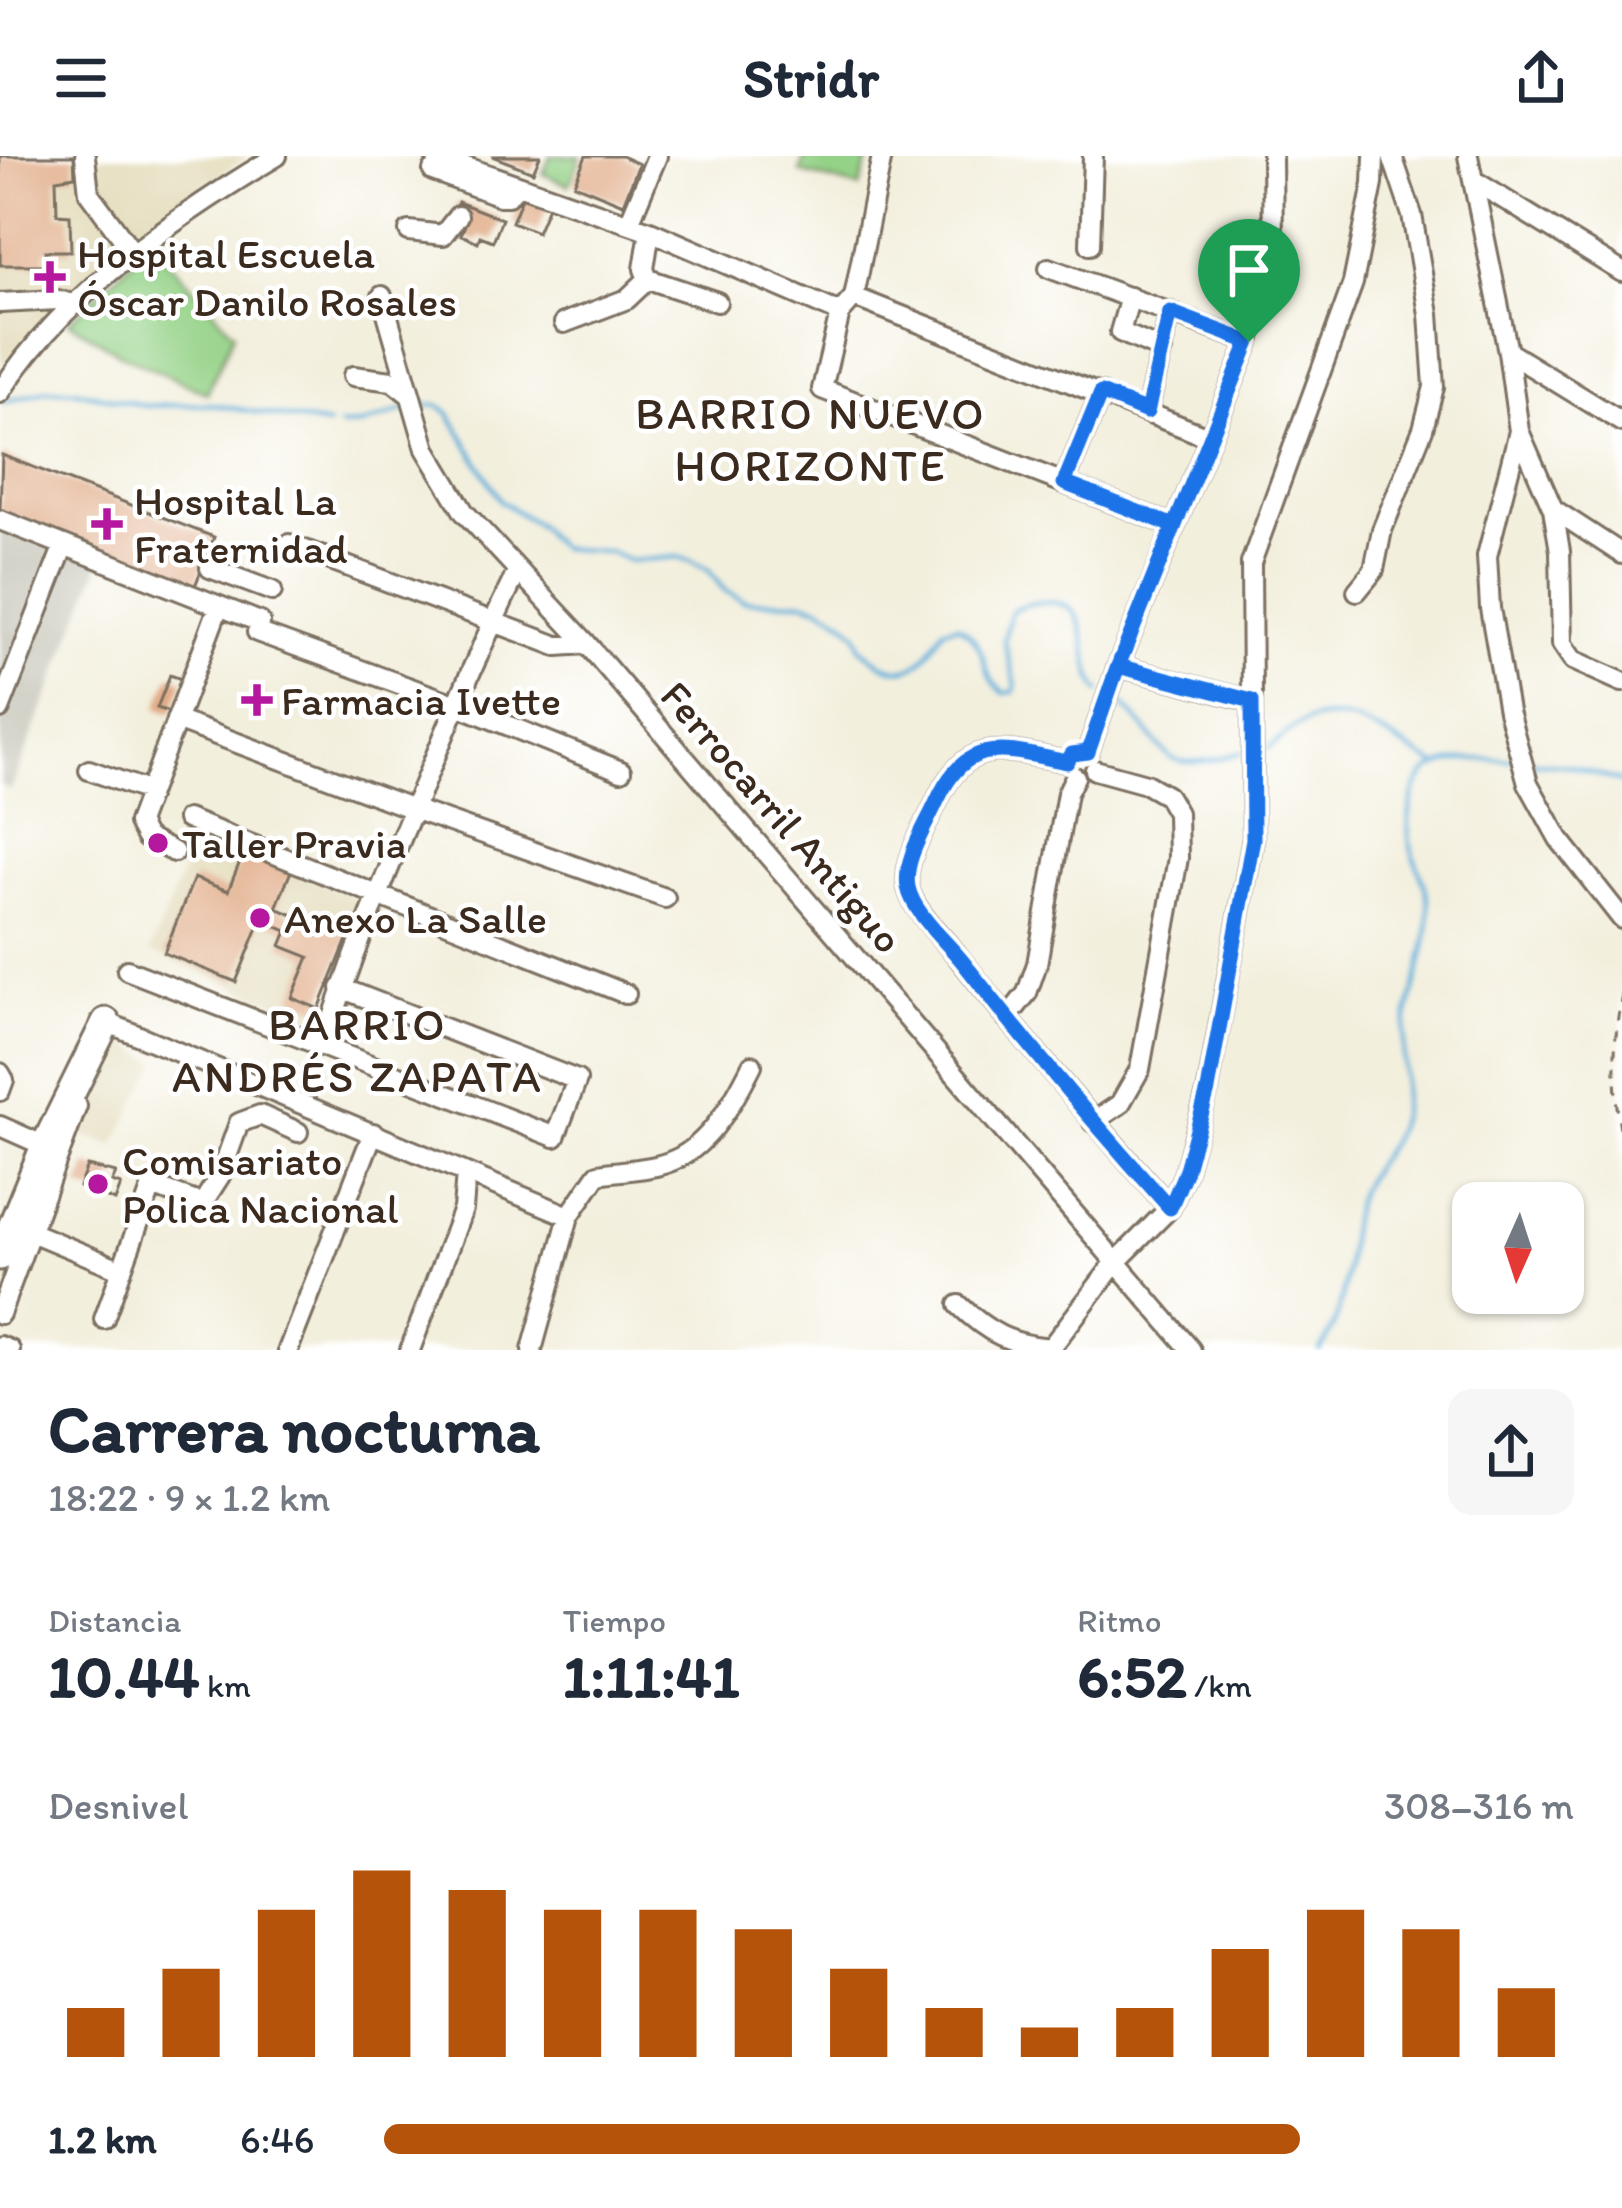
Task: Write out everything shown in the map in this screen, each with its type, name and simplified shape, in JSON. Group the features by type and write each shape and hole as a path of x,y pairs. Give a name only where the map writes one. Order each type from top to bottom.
{"highway":[{"path":"0,1256 45,1146 106,1022"}],"street":[{"path":"85,156 89,193 134,254"},
{"path":"4,381 75,304 134,254 214,194 277,156"},
{"path":"628,223 657,156"},
{"path":"883,156 822,389 1174,526"},
{"path":"1090,245 1093,156"},
{"path":"1091,761 1118,666 1249,342 1273,244 1272,156"},
{"path":"959,1306 984,1329 1014,1344 1050,1349 1115,1263 1170,1208 1185,1173 1208,1090 1253,839 1251,562 1353,283 1374,156"},
{"path":"1357,591 1374,570 1382,530 1423,429 1434,387 1429,314 1415,235 1392,156"},
{"path":"1468,156 1519,430 1553,509 1560,550 1562,644 1573,660 1622,682"},
{"path":"434,163 518,185 628,223 1101,393 1208,437"},
{"path":"434,163 463,202"},
{"path":"1473,180 1622,272"},
{"path":"463,202 508,196 518,185"},
{"path":"409,231 443,235 463,202"},
{"path":"650,231 644,269 648,279 717,302"},
{"path":"1049,268 1249,342"},
{"path":"564,323 627,298 648,279"},
{"name":"Ferrocarril Antiguo","path":"382,296 426,449 464,512 586,644 1190,1350"},
{"path":"1130,296 1120,332 1162,350"},
{"path":"0,303 58,300 75,304"},
{"path":"1147,412 1170,312"},
{"path":"1508,352 1622,422"},
{"path":"353,376 392,381 410,395"},
{"path":"1064,483 1101,393"},
{"path":"1519,430 1487,556 1490,608 1518,750 1528,783 1558,839 1622,919"},
{"path":"1553,509 1622,554"},
{"path":"0,520 621,771"},
{"path":"289,544 556,646 586,644"},
{"path":"0,709 64,545"},
{"path":"210,568 272,591"},
{"path":"324,1048 341,988 378,894 518,569"},
{"path":"174,852 146,838 138,823 219,606"},
{"path":"1118,666 1252,701"},
{"path":"176,720 665,898"},
{"path":"1071,770 1000,749 974,754 962,762 944,785 910,863 907,883 910,895 1007,1018 1170,1208"},
{"path":"1007,1018 1027,993 1037,964 1072,754 1167,796 1177,813 1178,857 1139,1069 1120,1103 1093,1122"},
{"path":"89,770 148,791"},
{"path":"187,819 626,994"},
{"path":"127,970 555,1137 577,1080 341,988"},
{"path":"106,1022 569,1216"},
{"path":"0,1314 17,1216 106,1022"},
{"path":"0,1285 106,1022"},
{"path":"532,1350 569,1216 598,1174 673,1161 692,1148 732,1104 752,1065"},
{"path":"0,1073 4,1080 0,1091"},
{"path":"104,1319 152,1186 202,1204 220,1176 238,1123 260,1115 298,1132"},
{"path":"0,1126 45,1146"},
{"path":"288,1350 373,1133"},
{"path":"410,1350 463,1209 466,1173"},
{"path":"17,1216 122,1270"},
{"path":"0,1346 10,1350"}],"path":[{"path":"1622,994 1616,1020 1617,1114 1622,1140"}],"shaded area":[{"name":"Hospital Escuela Óscar Danilo Rosales","path":"0,156 248,156 199,189 0,365"},
{"path":"0,509 105,551 11,790 0,785"},
{"name":"Anexo La Salle","path":"198,834 363,900 315,1019 150,952"},
{"path":"120,1040 157,1062 114,1146 82,1135"}],"green space":[{"path":"550,156 581,156 569,185 543,174"},
{"path":"805,156 869,156 860,188 800,172"},
{"path":"152,242 234,333 207,393 122,355 69,322"}],"building":[{"name":"Hospital Escuela Óscar Danilo Rosales","path":"0,156 74,156 75,176 56,179 57,214 70,215 71,251 45,251 46,265 0,265"},
{"path":"492,156 540,156 533,172"},
{"path":"586,156 621,156 639,164 623,204 574,184"},
{"path":"524,193 549,204 537,232 512,222"},
{"path":"458,202 502,219 493,241 480,236 478,242 461,235 467,220 453,215"},
{"name":"Hospital La Fraternidad","path":"2,455 214,537 195,586 0,510"},
{"path":"170,675 184,680 172,713 157,708"},
{"name":"Farmacia Ivette","path":"253,691 266,696 261,709 248,703"},
{"name":"Anexo La Salle","path":"244,852 291,871 276,908 348,937 319,1009 292,998 309,957 281,946 287,931 261,920 236,982 164,953 194,878 228,891"},
{"name":"Comisariato Polica Nacional","path":"87,1166 116,1173 112,1182 121,1185 115,1201 79,1187"}],"waterway":[{"path":"4,402 47,390 73,390 147,406 209,404 328,425"},
{"path":"420,405 437,405 449,413 501,501 536,524 559,548 610,552 631,561 677,557 708,570 724,590 744,601 805,602 823,608 857,634 861,648 898,669 917,664 943,629 957,625 976,642 990,676 1004,693 1014,692 1016,685 1004,640 1011,611 1038,602 1063,605 1080,624 1093,681 1100,692"},
{"path":"340,426 362,425 409,408"},
{"path":"1120,702 1179,761 1243,752"},
{"path":"1269,748 1299,725 1336,717 1372,728 1439,766"},
{"path":"1320,1350 1338,1315 1356,1201 1400,1117 1405,1030 1429,913 1409,835 1413,796 1426,773 1445,763 1515,760"},
{"path":"1526,761 1571,766 1622,782"}],"place":[{"name":"Hospital Escuela Óscar Danilo Rosales","path":"50,277"},
{"name":"Hospital La Fraternidad","path":"107,524"},
{"name":"Farmacia Ivette","path":"257,700"},
{"name":"Taller Pravia","path":"158,843"},
{"name":"Anexo La Salle","path":"260,918"},
{"name":"Comisariato Polica Nacional","path":"98,1184"}],"district":[{"name":"BARRIO NUEVO HORIZONTE","path":"811,439"},
{"name":"BARRIO ANDRÉS ZAPATA","path":"358,1050"}],"route":[{"path":"1249,342 1118,666 1088,752 1079,750 1067,762 1000,749 974,754 962,762 944,785 910,863 907,883 910,895 1007,1018 1170,1208 1208,1090 1253,839 1252,701 1118,666 1174,526 1064,483 1101,393 1147,412 1170,312 1249,342"}]}
